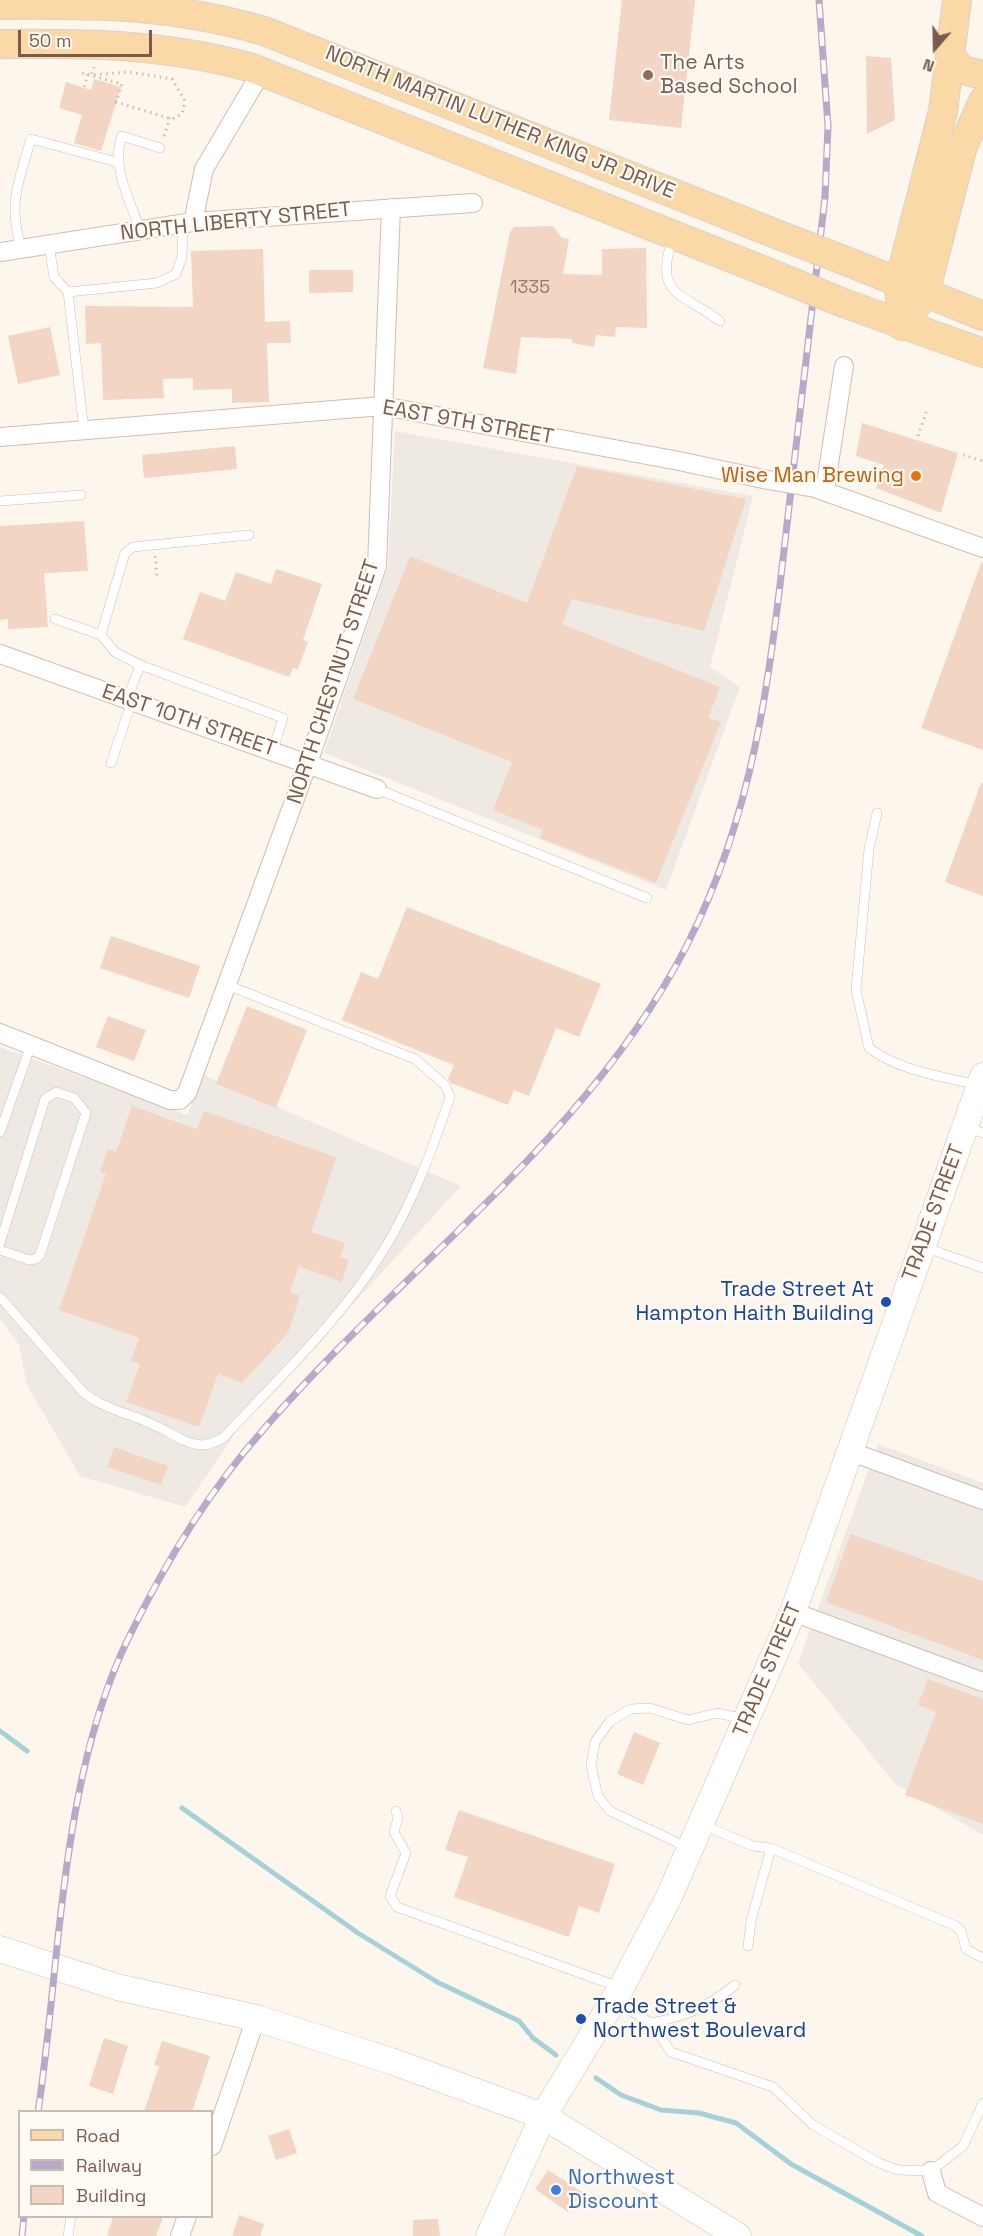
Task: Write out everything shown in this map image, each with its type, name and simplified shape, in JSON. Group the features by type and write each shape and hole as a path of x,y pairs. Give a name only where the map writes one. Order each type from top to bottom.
{"main road":[{"path":"912,288 951,57 957,0"},
{"name":"NORTH MARTIN LUTHER KING JR DRIVE","path":"4,8 138,6 201,15 264,31 983,316"},
{"name":"NORTH MARTIN LUTHER KING JR DRIVE","path":"0,44 106,44 165,48 221,59 262,71 902,326 983,353"},
{"path":"951,57 962,70 983,75"},
{"path":"902,326 912,288 963,146 983,101"}],"street":[{"path":"188,223 204,169 262,71"},
{"name":"NORTH LIBERTY STREET","path":"0,252 188,223 473,203"},
{"name":"NORTH CHESTNUT STREET","path":"31,1045 171,1100 180,1100 187,1094 309,763 376,566 392,208"},
{"path":"820,489 844,366"},
{"name":"EAST 9TH STREET","path":"0,437 383,406 820,489 983,548"},
{"name":"EAST 10TH STREET","path":"0,654 377,789"},
{"path":"0,1033 31,1045"},
{"name":"TRADE STREET","path":"489,2236 543,2116 647,1941 701,1825 793,1612 922,1246 974,1130 981,1081"},
{"path":"849,1451 983,1500"},
{"path":"793,1612 983,1682"},
{"path":"0,1949 117,1987 256,2018 391,2061 543,2116 738,2236"},
{"path":"213,2143 256,2018"},
{"path":"931,2171 937,2193 983,2217"},
{"path":"180,2236 187,2218"}],"lane":[{"path":"140,230 117,162 117,148 122,136 160,148"},
{"path":"21,249 14,223 13,202 31,139 117,162"},
{"path":"68,292 157,283 176,274 182,257 188,223"},
{"path":"674,234 666,263 668,284 682,298 720,321"},
{"path":"49,244 54,277 68,292 84,430"},
{"path":"0,501 81,495"},
{"path":"101,635 125,553 133,547 249,535"},
{"path":"55,619 101,635 115,652 140,665 284,718 273,750"},
{"path":"111,763 140,665"},
{"path":"377,789 647,898"},
{"path":"877,813 869,849 856,990 868,1048 884,1060 902,1067 981,1081"},
{"path":"0,1298 83,1392 95,1402 110,1410 152,1424 188,1442 212,1444 223,1438 324,1330 383,1252 425,1169 450,1097 445,1085 415,1059 227,985"},
{"path":"0,1132 31,1045"},
{"path":"0,1243 45,1099 56,1092 75,1098 86,1113 39,1255 36,1259 29,1260 0,1250"},
{"path":"922,1246 983,1268"},
{"path":"690,1849 610,1811 598,1796 591,1765 595,1742 610,1721 631,1709 650,1708 688,1720 717,1713 747,1719"},
{"path":"396,1811 398,1818 394,1832 406,1853 390,1896 397,1907 617,1994 651,2024 671,2052 772,2087 813,2125 841,2143 898,2170 931,2171 963,2146 983,2103"},
{"path":"701,1825 753,1846 771,1848 956,1926 961,1931 966,1949 983,1958"},
{"path":"748,1946 751,1921 771,1848"},
{"path":"651,2024 683,2017 709,2005 735,1985"},
{"path":"68,2236 71,2218"}],"path":[{"path":"82,73 122,84 116,102 170,118 180,117 185,105 172,79 129,72 89,74"},
{"path":"84,87 89,74"},
{"path":"160,148 170,118"},
{"path":"918,436 927,410"},
{"path":"963,455 983,461"},
{"path":"156,568 157,576"}],"shaded area":[{"path":"395,431 753,496 710,667 740,687 666,890 324,753 388,566"},
{"path":"0,1047 187,1115 203,1075 461,1186 237,1431 185,1507 80,1476 27,1385 19,1345 0,1319"},
{"path":"878,1444 983,1483 983,1835 895,1784 798,1663"}],"building":[{"path":"622,0 695,0 681,128 609,120"},
{"path":"866,56 891,58 895,120 867,134"},
{"path":"94,79 121,87 101,151 74,143 82,115 59,108 66,82 91,90"},
{"path":"553,226 562,238 569,239 563,274 602,275 602,249 646,248 647,328 616,327 615,337 596,335 594,347 572,343 572,339 521,337 516,374 483,368 510,232 514,227"},
{"path":"263,249 265,322 290,321 291,343 267,343 269,402 232,403 232,389 193,390 193,378 163,379 164,398 103,400 101,343 86,344 85,306 193,307 191,251"},
{"path":"309,270 353,270 353,292 309,293"},
{"path":"50,327 60,375 18,384 8,336"},
{"name":"Wise Man Brewing","path":"862,423 958,453 941,513 876,488 884,465 856,456"},
{"path":"235,446 237,469 144,478 142,455"},
{"path":"577,466 746,499 704,631 572,599 562,624 720,687 708,718 721,722 656,883 540,838 543,830 493,810 512,762 353,699 410,556 527,603"},
{"path":"84,521 88,571 44,573 48,627 8,629 8,619 0,620 0,526"},
{"path":"981,563 983,563 983,750 921,728"},
{"path":"276,569 322,584 303,640 308,642 298,669 293,668 289,677 183,639 200,592 225,601 236,572 271,584"},
{"path":"981,783 983,783 983,896 945,882"},
{"path":"407,907 601,984 579,1037 556,1028 529,1096 514,1090 508,1105 451,1083 448,1079 454,1065 342,1020 361,972 378,979"},
{"path":"111,936 200,966 189,998 100,968"},
{"path":"247,1006 307,1030 276,1108 216,1084"},
{"path":"108,1016 146,1030 134,1061 96,1047"},
{"path":"132,1106 197,1129 204,1111 336,1157 311,1232 345,1243 340,1257 349,1260 342,1282 299,1266 290,1292 300,1296 288,1333 242,1383 218,1374 199,1427 126,1402 140,1364 131,1361 139,1338 59,1310 106,1174 100,1172 108,1149 116,1152"},
{"path":"114,1447 168,1466 161,1485 107,1467"},
{"path":"851,1534 983,1581 983,1660 826,1602"},
{"path":"928,1679 983,1699 983,1824 905,1795 936,1712 918,1705"},
{"path":"634,1732 660,1743 643,1785 617,1774"},
{"path":"459,1810 615,1864 599,1913 579,1906 569,1937 454,1897 468,1857 445,1850"},
{"path":"104,2038 128,2046 113,2094 89,2086"},
{"path":"162,2041 210,2056 193,2110 145,2110 159,2066 154,2065"},
{"path":"289,2129 297,2153 276,2160 268,2136"},
{"path":"548,2170 582,2192 568,2212 535,2189"},
{"path":"239,2215 264,2224 260,2236 232,2236"},
{"path":"113,2218 163,2218 156,2236 107,2236"},
{"path":"438,2219 440,2236 413,2236 413,2220"}],"waterway":[{"path":"0,1731 27,1751"},
{"path":"182,1808 358,1933 437,1982 519,2021 533,2038 556,2055"},
{"path":"596,2078 621,2095 661,2110 699,2113 736,2123 791,2164 922,2236"}],"railway":[{"path":"38,2110 66,1870 89,1749 106,1691 129,1637 157,1582 206,1503 263,1430 317,1371 546,1141 599,1079 646,1015 687,945 711,892 731,838 746,785 768,676 825,197 828,126 819,0"},
{"path":"22,2236 24,2218"}],"place":[{"name":"The Arts Based School","path":"648,75"},
{"name":"Wise Man Brewing","path":"916,476"},
{"name":"Trade Street At Hampton Haith Building","path":"886,1302"},
{"name":"Trade Street & Northwest Boulevard","path":"581,2019"},
{"name":"Northwest Discount","path":"556,2190"}]}
